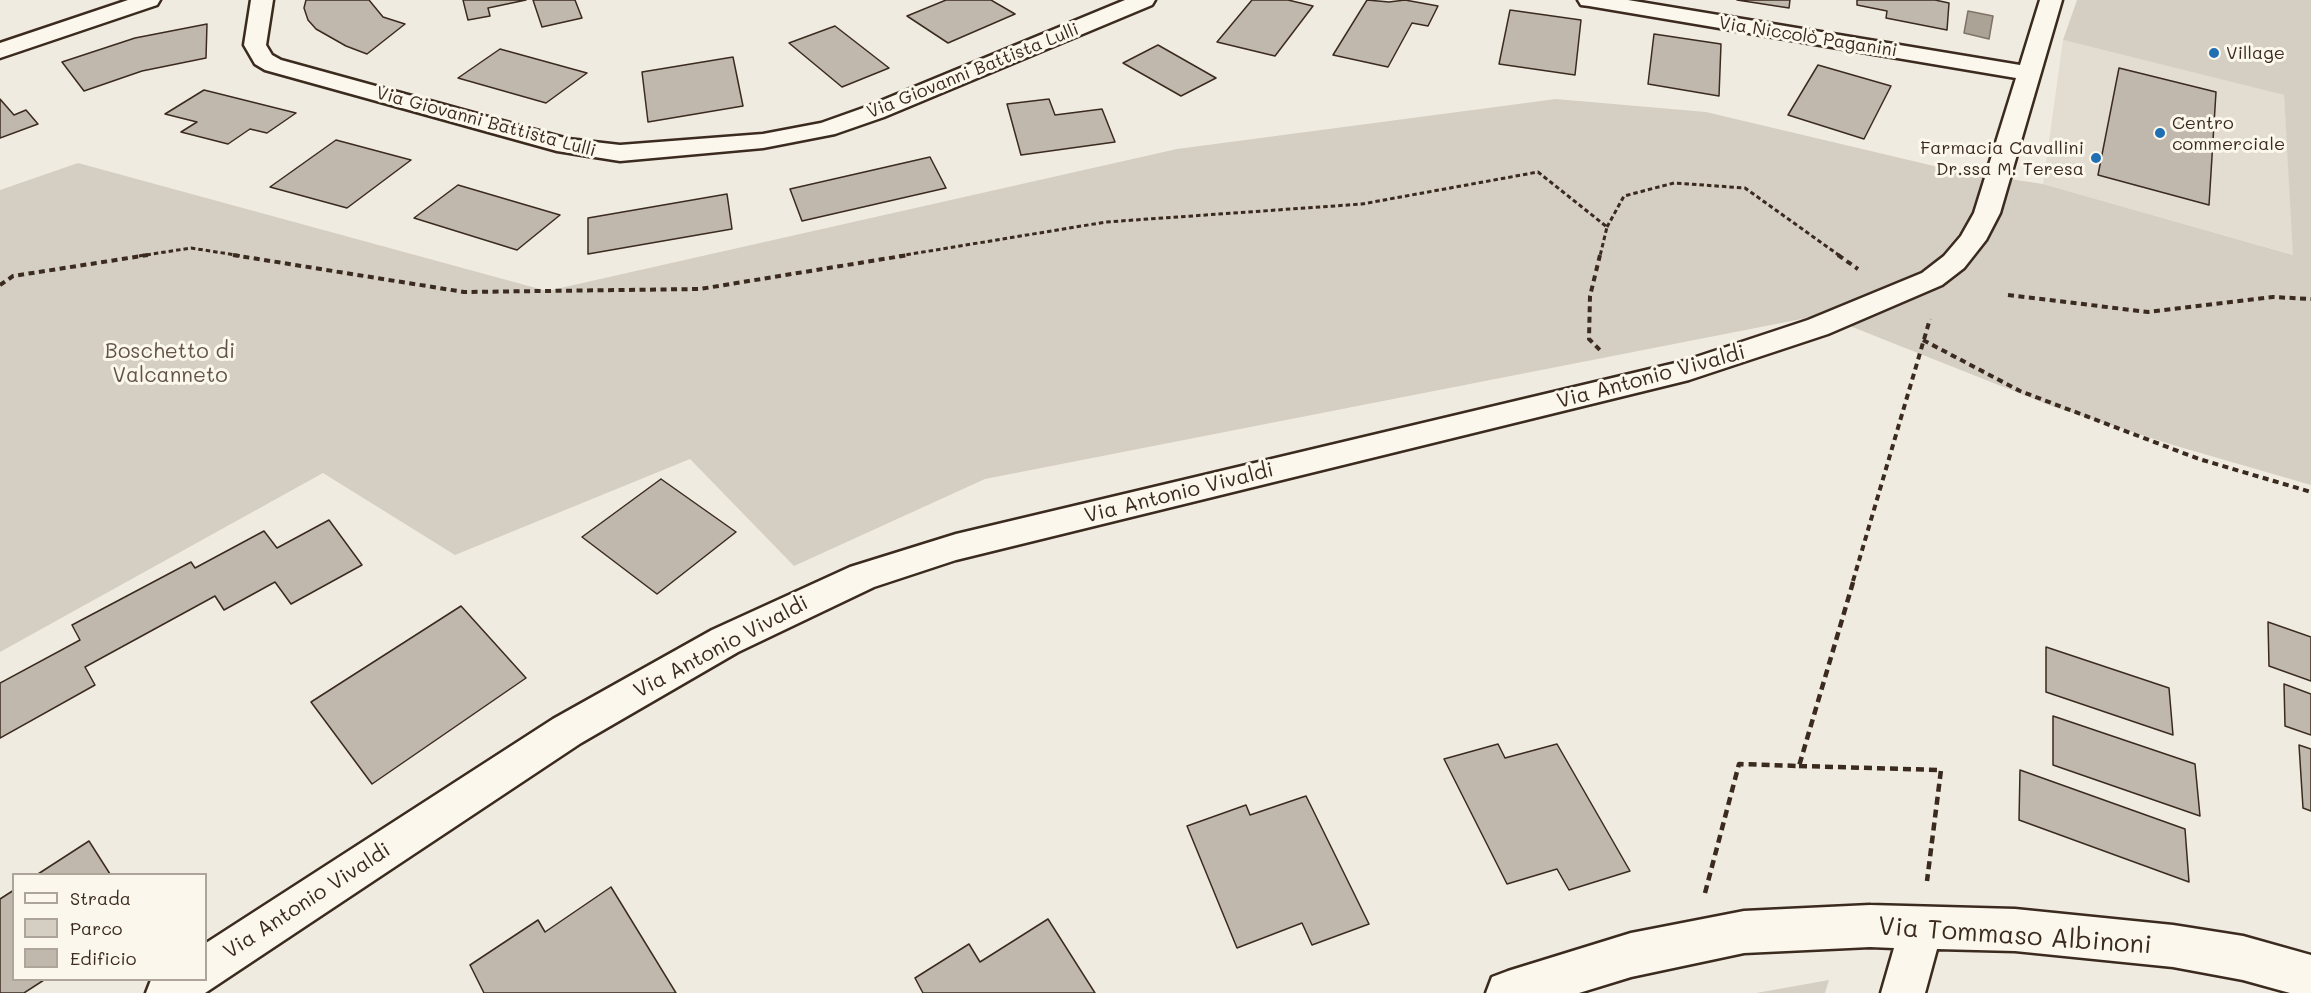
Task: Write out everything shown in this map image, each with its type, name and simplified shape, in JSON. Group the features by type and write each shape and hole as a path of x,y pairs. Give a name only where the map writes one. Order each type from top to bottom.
{"street":[{"path":"0,51 149,0"},
{"name":"Via Giovanni Battista Lulli","path":"262,0 255,45 263,59 273,65 579,149 620,153 752,142 826,129 875,112 1144,0"},
{"name":"Via Niccolò Paganini","path":"1589,0 2027,73"},
{"name":"Via Antonio Vivaldi","path":"207,967 567,731 725,641 862,577 956,547 1701,366 1798,335 1906,291 1945,269 1969,244 1988,213 2050,0"},
{"path":"1903,993 1922,928"},
{"name":"Via Tommaso Albinoni","path":"1508,993 1620,958 1693,941 1744,932 1784,929 2015,930 2173,946 2242,958 2311,977"},
{"path":"168,993 186,981"}],"path":[{"path":"0,285 13,276 191,248 464,292 700,290 1106,222 1362,204 1538,172 1607,227"},
{"path":"1634,384 1589,339 1590,296 1607,227 1624,196 1674,183 1745,188 1858,269"},
{"path":"1799,766 1945,269"},
{"path":"2008,295 2148,312 2198,304 2273,297 2311,299"},
{"path":"1923,340 2019,391 2199,459 2311,492"},
{"path":"1693,941 1739,764 1941,770 1922,928"}],"shaded area":[{"path":"1968,11 1993,16 1989,39 1964,33"},
{"path":"2063,40 2284,95 2294,255 2043,184"}],"green space":[{"name":"Boschetto di Valcanneto","path":"2077,0 2311,0 2311,485 2173,445 2054,407 1822,315 985,479 794,566 690,459 455,555 323,473 0,652 0,190 78,163 547,291 1177,149 1556,99 1706,112 1951,170 2043,184 2293,255 2284,95 2063,40"},
{"path":"1829,980 1825,993 1756,993"}],"building":[{"path":"306,0 369,0 383,17 405,24 367,54 346,46 316,29 308,20 304,8"},
{"path":"463,0 526,0 488,8 490,16 468,20"},
{"path":"533,0 575,0 582,18 542,27"},
{"path":"946,0 991,0 1015,14 948,43 907,16"},
{"path":"1252,0 1288,0 1313,6 1275,56 1217,42"},
{"path":"1367,0 1389,2 1405,0 1438,6 1428,26 1412,23 1388,67 1333,55"},
{"path":"1737,0 1790,0 1789,8"},
{"path":"1857,0 1935,0 1949,3 1947,30 1886,18 1887,11 1857,5"},
{"path":"1510,10 1581,20 1575,75 1499,64"},
{"path":"207,24 206,58 142,71 84,91 62,62 135,38"},
{"path":"835,26 889,68 842,87 789,43"},
{"path":"1654,34 1721,44 1719,96 1648,84"},
{"path":"1158,45 1216,78 1181,96 1123,63"},
{"path":"500,49 587,73 546,103 458,78"},
{"path":"733,57 743,106 648,122 642,72"},
{"path":"1818,65 1891,86 1864,139 1788,115"},
{"name":"Centro commerciale","path":"2119,68 2216,92 2209,205 2098,175"},
{"path":"204,90 296,113 267,133 250,129 228,144 181,132 197,122 165,114"},
{"path":"0,99 14,115 26,110 38,124 0,138"},
{"path":"1049,99 1055,115 1102,109 1115,142 1021,155 1007,104"},
{"path":"336,140 411,160 347,208 270,187"},
{"path":"930,157 946,188 802,221 790,189"},
{"path":"458,185 560,215 517,250 414,218"},
{"path":"727,194 732,229 588,254 588,218"},
{"path":"661,479 736,532 657,594 582,537"},
{"path":"329,520 362,565 291,604 275,582 224,610 215,596 85,667 95,685 0,738 0,683 80,640 72,625 191,562 195,568 264,531 277,548"},
{"path":"461,606 526,678 372,784 311,702"},
{"path":"2268,622 2311,637 2311,681 2269,666"},
{"path":"2046,647 2169,688 2173,735 2046,692"},
{"path":"2284,684 2311,694 2311,735 2285,726"},
{"path":"2053,716 2195,764 2200,816 2053,765"},
{"path":"1498,744 1505,758 1557,744 1630,871 1569,890 1557,869 1507,884 1444,759"},
{"path":"2299,745 2311,749 2311,811 2303,808"},
{"path":"2020,770 2185,829 2189,882 2019,820"},
{"path":"1306,796 1369,924 1312,945 1302,923 1237,948 1187,826 1246,805 1250,815"},
{"path":"89,841 109,873 40,873"},
{"path":"611,887 676,993 484,993 470,965 538,920 545,932"},
{"path":"12,891 12,981 42,981 24,993 0,993 0,899"},
{"path":"1048,919 1095,993 923,993 915,978 969,944 980,962"}],"place":[{"name":"Village","path":"2214,53"},
{"name":"Centro commerciale","path":"2160,133"},
{"name":"Farmacia Cavallini Dr.ssa M. Teresa","path":"2096,158"}]}
